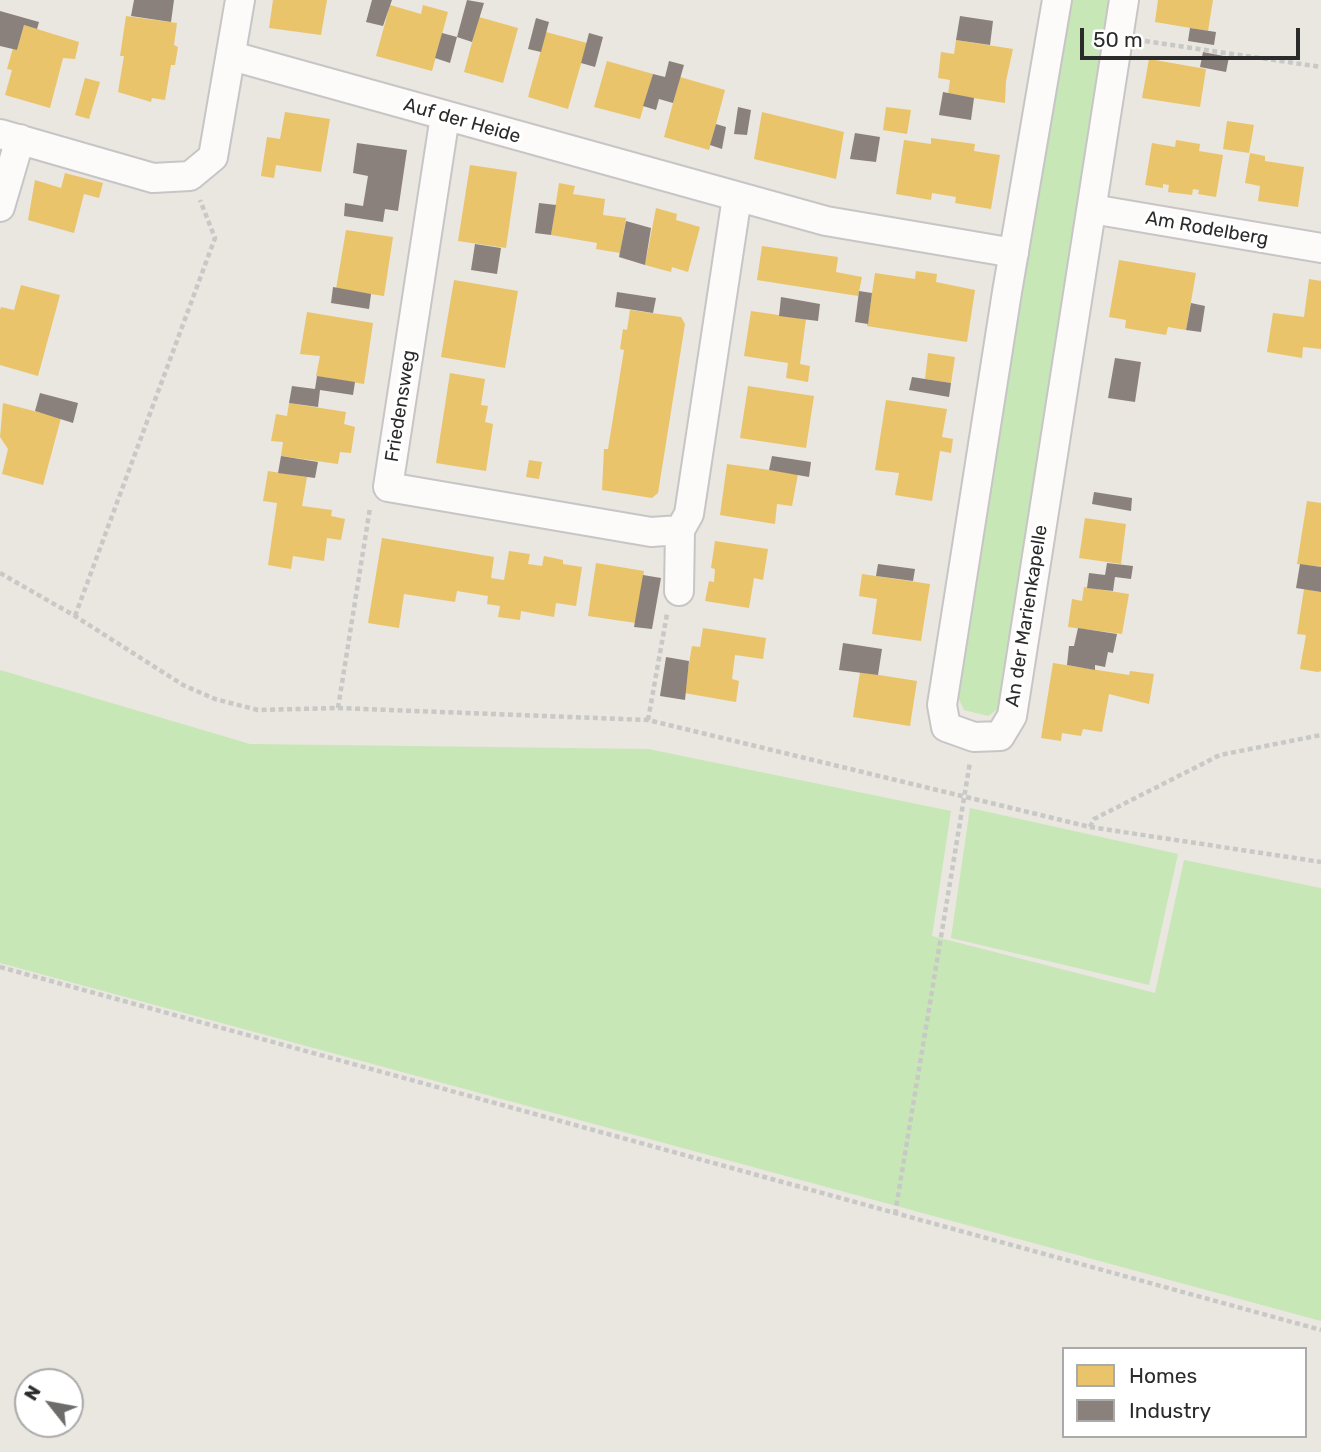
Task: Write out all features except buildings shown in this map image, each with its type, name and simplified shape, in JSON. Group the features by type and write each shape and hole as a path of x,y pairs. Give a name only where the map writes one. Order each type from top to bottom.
{"street":[{"path":"0,207 10,136 153,178 190,176 213,158 240,0"},
{"name":"An der Marienkapelle","path":"1058,0 1014,253 942,705 946,727 974,737 1000,736 1012,716 1124,0"},
{"name":"Auf der Heide","path":"232,56 826,221 1014,253"},
{"name":"Friedensweg","path":"445,116 388,487 651,532 680,530"},
{"path":"679,591 680,530 689,514 737,197"},
{"name":"Am Rodelberg","path":"1092,209 1321,248"}],"path":[{"path":"1118,37 1321,67"},
{"path":"75,616 215,238 190,176"},
{"path":"338,708 372,500 388,487"},
{"path":"0,573 75,616 183,685 215,699 258,710 338,708 648,720 1090,827 1321,862"},
{"path":"648,720 669,602 679,591"},
{"path":"1090,827 1094,819 1220,755 1321,735"},
{"path":"895,1214 965,797"},
{"path":"0,967 1321,1330"}],"green space":[{"path":"1068,0 1112,0 1001,707 988,716 964,710 958,697"},
{"path":"0,670 250,744 648,749 951,811 932,936 1155,993 1184,860 1321,888 1321,1321 0,963"},
{"path":"970,808 1178,854 1149,985 951,938"}]}
